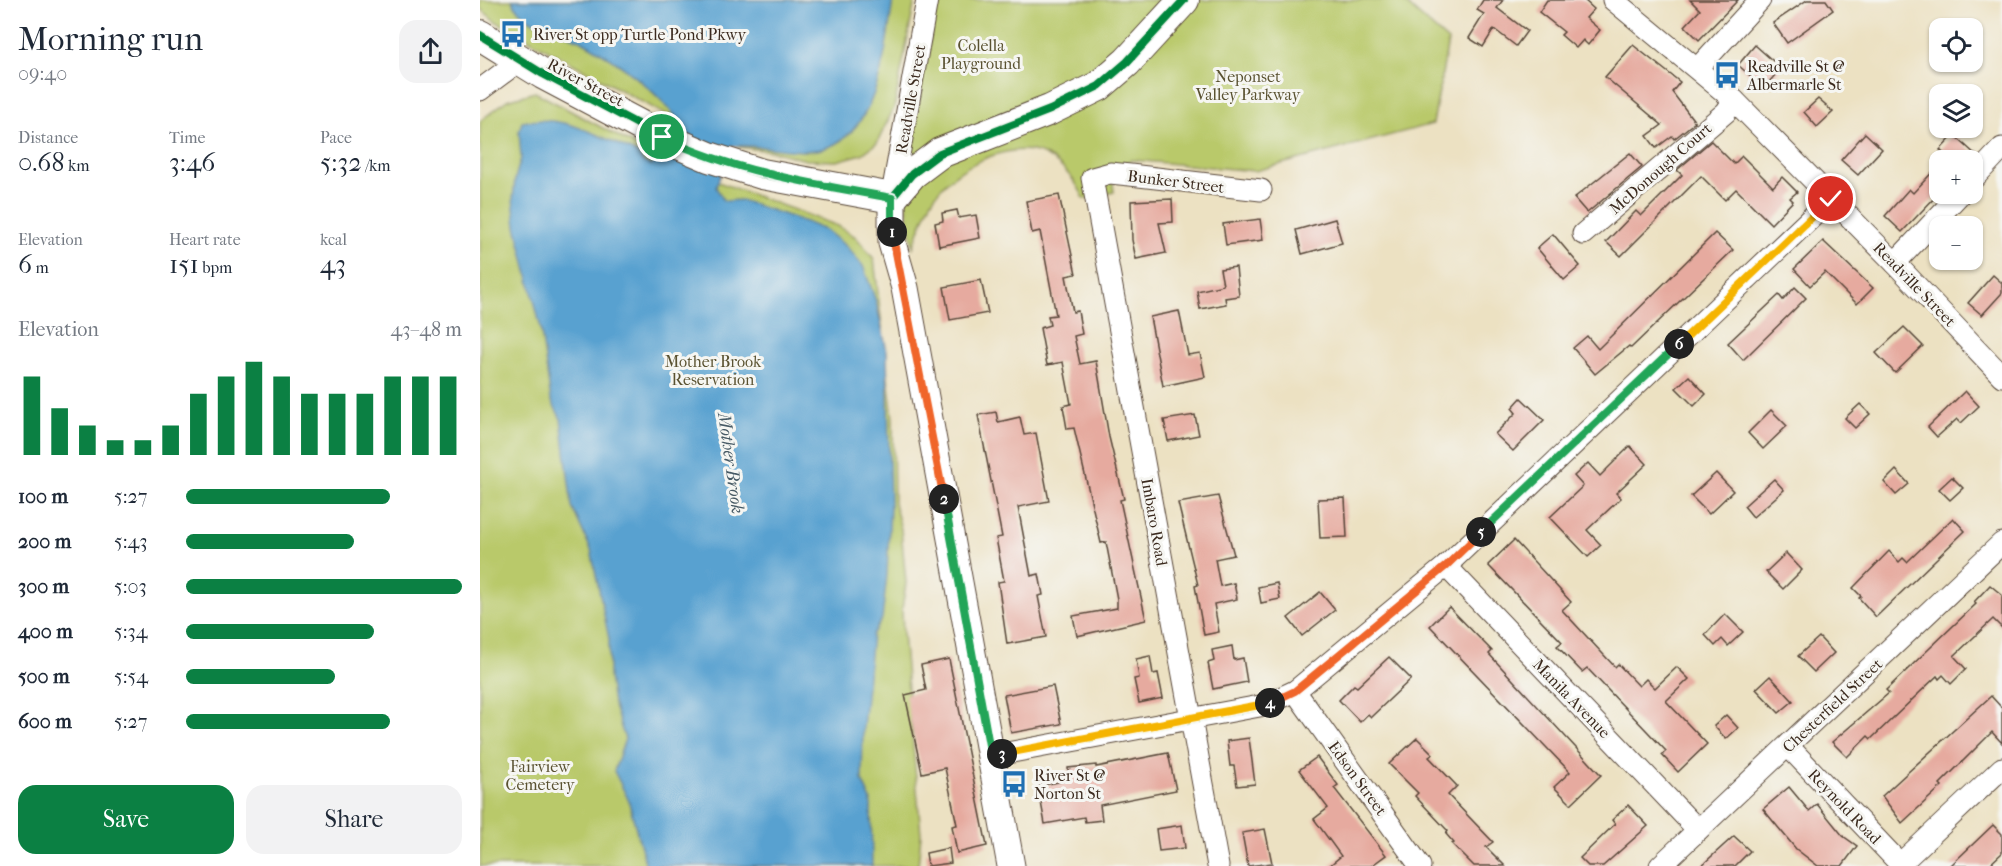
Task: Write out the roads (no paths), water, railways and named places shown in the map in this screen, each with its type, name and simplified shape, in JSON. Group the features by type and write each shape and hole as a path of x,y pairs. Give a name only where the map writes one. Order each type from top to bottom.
{"main road":[{"path":"892,198 912,174 940,153 1050,110 1099,87 1127,62 1184,0"},
{"name":"River Street","path":"480,35 519,61 662,137 734,166 791,180 892,198"},
{"path":"480,57 519,61"}],"street":[{"name":"Readville Street","path":"892,198 927,0"},
{"name":"Readville Street","path":"1613,0 1734,100 2002,376"},
{"path":"1698,68 1760,0"},
{"path":"480,90 519,61"},
{"name":"McDonough Court","path":"1583,234 1726,112 1734,100"},
{"path":"1983,168 2002,148"},
{"name":"Bunker Street","path":"1092,178 1110,173 1261,190"},
{"name":"Imbaro Road","path":"1092,178 1218,866"},
{"path":"892,198 892,243 905,288 1011,866"},
{"path":"991,756 1265,705 1295,691 1446,566 1831,199"},
{"path":"1895,264 1951,204"},
{"name":"Chesterfield Street","path":"1660,866 2002,543"},
{"name":"Manila Avenue","path":"1446,566 1698,830"},
{"name":"Edson Street","path":"1295,691 1420,866"},
{"name":"Reynold Road","path":"1788,746 1891,862"},
{"path":"1891,862 2002,768"}],"water":[{"name":"Mother Brook Reservation","path":"512,0 893,0 881,72 873,96 862,117 848,135 829,147 805,151 732,146 716,187 724,201 741,200 827,231 847,247 863,266 876,301 887,351 890,506 887,575 882,619 872,635 863,727 862,780 871,800 872,866 646,866 628,799 614,771 625,739 613,703 609,677 609,639 591,550 572,507 561,419 551,400 540,325 516,226 513,199 515,179 521,158 519,131 522,122 552,121 581,128 637,153 644,162 651,165 662,158 678,120 658,97 622,67 582,41 533,22 517,9"}],"place":[{"name":"River St opp Turtle Pond Pkwy","path":"513,34"},
{"name":"Readville St @ Albermarle St","path":"1727,75"},
{"name":"River St @ Norton St","path":"1014,784"}],"park label":[{"name":"Colella Playground","path":"981,54"},
{"name":"Neponset Valley Parkway","path":"1248,85"},
{"name":"Fairview Cemetery","path":"540,775"}],"water label":[{"name":"Mother Brook","path":"731,463"}]}
